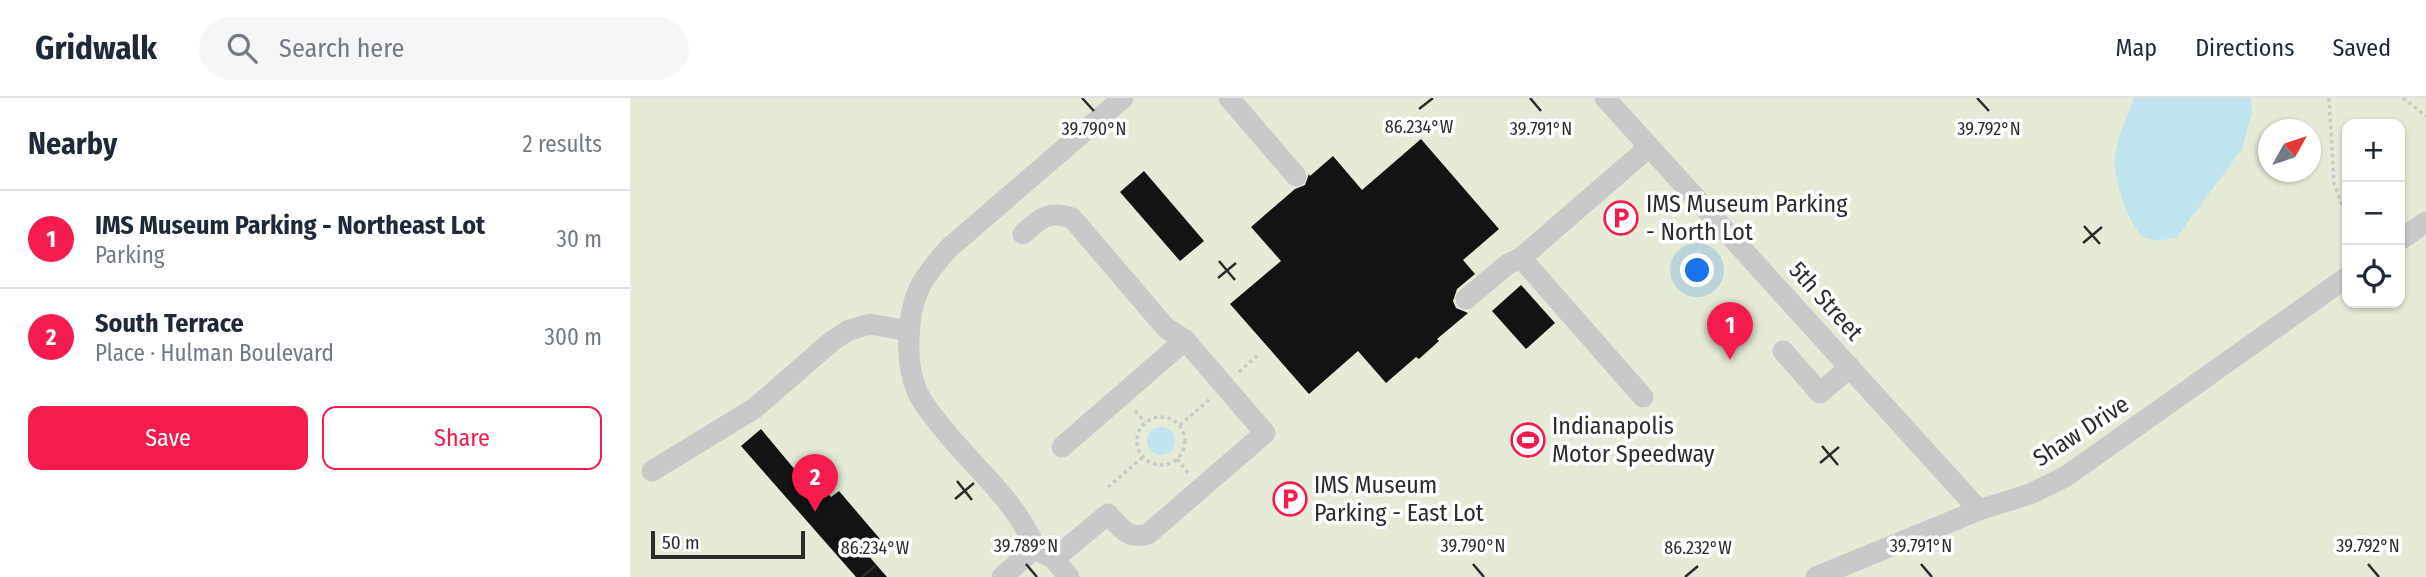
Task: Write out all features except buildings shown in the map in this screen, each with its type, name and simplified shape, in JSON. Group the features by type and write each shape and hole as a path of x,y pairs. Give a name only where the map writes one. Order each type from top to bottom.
{"street":[{"path":"1229,98 1296,176"},
{"name":"5th Street","path":"1605,98 1979,510"},
{"path":"1069,577 1045,554 1027,527 949,437 917,391 911,370 909,331 916,292 928,271 949,248 1113,101"},
{"path":"1466,299 1508,264 1521,258 1649,147"},
{"path":"1002,577 1045,554 1108,514 1124,531 1137,537 1148,534 1265,433 1185,340 1166,328 1072,218 1057,213 1041,218 1023,234"},
{"path":"2405,237 2426,222"},
{"path":"1521,258 1643,397"},
{"name":"Shaw Drive","path":"1816,577 1979,510 2030,494 2065,477 2342,281"},
{"path":"652,471 755,408 832,341 849,330 870,324 909,331"},
{"path":"1062,447 1185,340"},
{"path":"1783,351 1820,393 1850,368"}],"path":[{"path":"2329,98 2334,183 2342,204"},
{"path":"2403,98 2426,116"},
{"path":"1130,404 1145,422"},
{"path":"1159,416 1180,425 1186,439 1177,459 1163,465 1143,457 1137,443 1137,435 1145,422 1159,416"},
{"path":"1108,487 1143,457"},
{"path":"1177,459 1192,477"},
{"path":"1100,478 1116,496"}],"green space":[{"name":"Indianapolis Motor Speedway","path":"630,98 2426,98 2426,577 630,577"}],"water":[{"path":"2134,98 2251,98 2252,113 2242,149 2176,238 2156,240 2144,237 2132,223 2122,199 2115,156 2120,133"},
{"path":"1161,427 1171,431 1175,441 1171,451 1161,455 1151,451 1147,441 1151,431"}],"place":[{"name":"IMS Museum Parking - North Lot","path":"1621,218"},
{"name":"IMS Museum Parking - Northeast Lot","path":"1730,360"},
{"name":"Indianapolis Motor Speedway","path":"1528,440"},
{"name":"IMS Museum Parking - East Lot","path":"1290,499"},
{"name":"South Terrace","path":"815,512"}]}
